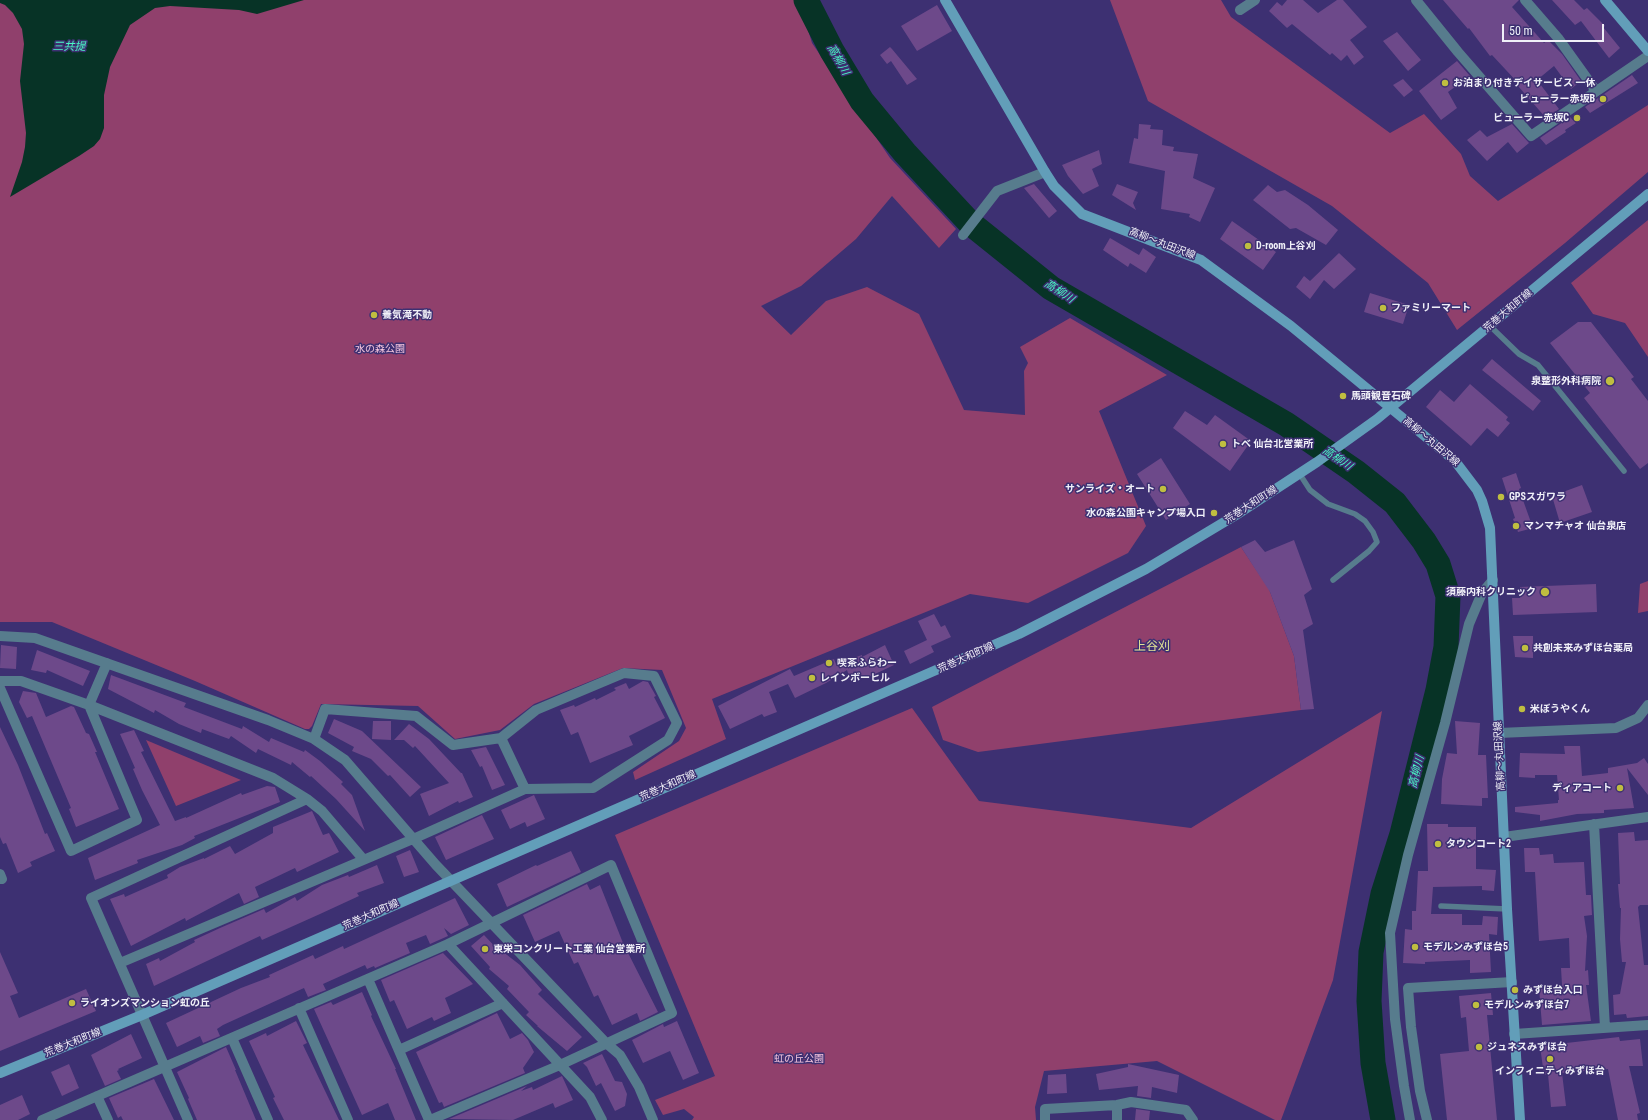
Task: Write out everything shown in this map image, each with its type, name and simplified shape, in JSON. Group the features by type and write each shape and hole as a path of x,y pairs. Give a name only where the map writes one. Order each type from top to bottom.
{"street":[{"name":"高柳～丸田沢線","path":"945,0 1045,172 1054,186 1082,214 1201,260 1292,326 1455,461 1477,490 1490,528 1507,909 1520,1120"},
{"path":"1240,10 1255,0"},
{"path":"1416,0 1458,52 1531,136 1648,56"},
{"path":"1525,0 1558,38 1596,91"},
{"path":"1605,0 1648,51"},
{"path":"963,235 997,191 1045,172"},
{"name":"荒巻大和町線","path":"0,1073 142,1015 1019,634 1146,570 1236,515 1299,474 1391,409 1648,194"},
{"path":"1410,1120 1395,1019 1390,933 1408,855 1445,723 1469,624 1482,593 1493,580"},
{"path":"0,636 35,638 106,663 314,739 345,760 451,881 606,1043 620,1055 628,1066 648,1103 653,1120"},
{"path":"0,688 71,851 137,820 89,705 106,663"},
{"path":"120,963 413,839 525,789 592,788 668,740 677,723 654,676 624,674 536,710 501,738 453,745 416,716 325,709 314,739"},
{"path":"0,681 21,681 89,705 273,778 307,799 322,811 363,859"},
{"path":"1499,734 1616,728 1638,718 1648,705"},
{"path":"501,738 525,789"},
{"path":"188,1120 91,898 307,799"},
{"path":"1504,836 1648,817"},
{"path":"1594,824 1605,1028"},
{"path":"42,1120 448,944 611,865 672,1013 560,1065 430,1120 368,979"},
{"path":"0,874 2,879 0,880"},
{"path":"448,944 590,1097 602,1120"},
{"path":"1427,1120 1420,1091 1411,1027 1408,988 1512,982"},
{"path":"398,1050 503,1003"},
{"path":"299,1008 348,1120"},
{"path":"1514,1034 1648,1026"},
{"path":"232,1038 268,1120"},
{"path":"97,1096 108,1120"},
{"path":"1045,1120 1045,1110 1117,1105 1131,1102 1186,1110 1193,1120"},
{"path":"1117,1105 1117,1120"}],"lane":[{"path":"1490,326 1519,354 1538,365 1624,471"},
{"path":"1299,474 1310,490 1328,504 1355,514 1365,521 1373,532 1377,542 1369,551 1333,580"},
{"path":"1441,906 1507,909"}],"green space":[{"name":"水の森公園","path":"0,0 799,0 812,43 890,158 956,229 939,248 892,196 856,239 801,286 761,306 791,335 826,301 867,287 919,314 964,410 1025,415 1024,371 1028,363 1020,347 1070,318 1167,375 1099,411 1146,526 1128,553 1028,603 970,594 712,699 726,739 635,780 633,772 679,741 686,728 662,670 623,668 534,704 500,730 455,739 418,706 321,704 312,726 309,729 305,729 195,681 52,622 0,622"},
{"path":"1110,0 1221,0 1231,17 1390,133 1424,114 1461,154 1470,176 1498,201 1648,105 1648,172 1565,243 1457,330 1428,283 1332,206 1148,101"},
{"path":"1648,220 1648,357 1625,323 1593,314 1571,283"},
{"path":"1241,547 1269,589 1294,656 1301,710 978,752 943,740 932,707"},
{"path":"1648,581 1648,611 1638,613 1640,584"},
{"name":"虹の丘公園","path":"912,708 979,801 1191,828 1382,711 1333,980 1281,1120 1275,1120 1157,1061 1044,1071 1035,1107 1036,1120 692,1120 694,1117 684,1109 663,1115 655,1100 715,1076 615,835"},
{"path":"146,740 241,780 176,806"}],"water":[{"name":"三共提","path":"0,0 304,0 257,14 239,10 170,6 155,8 130,25 110,67 104,95 104,128 100,139 94,146 79,156 10,197 22,162 25,147 26,133 20,81 24,44 22,29 13,13 5,5 0,3"}],"building":[{"path":"1287,0 1303,0 1318,13 1337,0 1343,0 1367,27 1350,40 1364,57 1354,65 1347,55 1341,61 1332,53 1330,55 1292,24 1287,28 1269,11 1277,2 1282,6"},
{"path":"1443,0 1519,0 1512,7 1544,43 1548,40 1562,54 1581,81 1571,89 1554,66 1537,80 1559,109 1546,118 1518,86 1519,84 1492,55 1490,56 1469,28 1468,29"},
{"path":"1552,0 1574,0 1584,10 1587,8 1605,26 1603,27 1620,48 1609,58 1581,21 1575,25"},
{"path":"937,5 952,31 917,51 901,26"},
{"path":"1397,32 1421,60 1408,71 1383,41"},
{"path":"890,47 917,79 907,85 891,61 887,64 880,55"},
{"name":"お泊まり付きデイサービス 一休","path":"1457,61 1470,76 1448,92 1457,108 1441,120 1419,91"},
{"path":"1632,75 1638,83 1590,113 1585,107"},
{"path":"1403,79 1413,90 1404,97 1393,85"},
{"path":"1570,117 1576,123 1565,130 1566,132 1546,145 1540,138"},
{"path":"1139,124 1151,125 1150,129 1163,130 1162,145 1174,147 1173,151 1198,154 1193,178 1215,188 1200,222 1189,217 1190,214 1161,209 1165,171 1129,163 1134,138 1138,139"},
{"path":"1512,124 1529,143 1517,153 1508,142 1487,161 1467,140 1480,130 1487,137"},
{"path":"1099,150 1102,164 1092,169 1099,186 1083,194 1068,176 1062,165"},
{"path":"1034,184 1057,211 1049,218 1024,188"},
{"path":"1117,184 1138,192 1133,203 1136,210 1112,195"},
{"path":"1268,185 1277,192 1285,190 1308,205 1338,230 1326,245 1296,228 1290,229 1253,200"},
{"name":"D-room上谷刈","path":"1232,221 1276,252 1263,270 1220,239"},
{"path":"1110,238 1139,255 1143,248 1156,257 1146,273 1130,263 1128,267 1103,250"},
{"path":"1339,253 1356,269 1334,289 1324,280 1310,299 1296,287 1304,276 1310,281"},
{"path":"1370,293 1409,305 1403,324 1364,312"},
{"path":"1578,322 1591,322 1634,377 1631,379 1648,401 1648,463 1640,469 1584,398 1590,393 1550,343"},
{"path":"1492,359 1541,401 1533,411 1482,370"},
{"path":"1470,384 1508,417 1506,420 1510,423 1498,437 1487,428 1471,446 1426,407 1440,390 1454,402"},
{"path":"1185,411 1207,425 1215,415 1251,441 1230,471 1173,428"},
{"path":"1161,458 1190,504 1166,520 1137,474"},
{"path":"1516,473 1521,488 1519,489 1533,528 1518,532 1502,478"},
{"path":"1582,485 1592,512 1560,523 1552,496"},
{"path":"1255,540 1265,552 1294,540 1312,589 1304,595 1313,624 1303,630 1314,709 1301,710 1294,656 1270,592 1241,547"},
{"path":"1596,584 1597,612 1513,615 1512,598 1520,598 1520,587"},
{"path":"934,614 941,627 945,625 951,637 931,646 934,652 910,664 904,651 927,640 918,621"},
{"path":"1513,636 1533,636 1533,658 1515,657"},
{"path":"1,645 17,647 16,669 0,668"},
{"path":"885,645 894,665 871,676 851,682 847,670 826,683 795,698 788,684 769,692 777,712 764,717 762,714 730,729 718,706 790,669 794,676 834,659 836,664 862,655 862,657"},
{"path":"37,650 90,671 83,686 47,670 46,673 31,670"},
{"path":"111,675 186,703 184,707 242,729 243,726 269,742 271,738 304,752 305,750 320,761 343,782 341,784 352,795 365,831 336,799 311,776 310,777 292,762 291,765 258,749 256,753 231,736 229,739 202,729 201,733 179,724 155,710 154,713 108,689"},
{"path":"643,681 648,682 656,696 654,697 665,718 629,736 633,745 590,763 578,732 571,735 560,710 574,705 575,707 595,698 596,700 616,690 614,688 626,683 629,689"},
{"path":"23,691 36,693 46,717 71,706 74,707 97,752 95,752 119,809 76,827 69,809 71,808 32,716 27,718 19,702"},
{"path":"334,719 362,731 421,787 410,797 390,775 388,776 371,759 352,751 354,747 328,733"},
{"path":"373,721 391,721 391,740 372,739"},
{"path":"1455,721 1480,723 1478,755 1486,755 1488,798 1482,798 1482,806 1441,804 1442,779 1447,753 1457,754"},
{"path":"409,724 429,739 462,773 473,797 459,803 458,801 429,816 420,794 449,783 415,746 413,748 404,740 394,740"},
{"path":"0,727 18,765 45,834 47,833 55,851 30,862 32,866 18,873 6,843 3,844 0,837"},
{"path":"134,730 144,751 141,752 175,821 186,818 241,793 242,795 267,786 275,787 280,802 194,836 195,838 182,845 137,860 138,863 95,880 88,858 160,825 142,790 133,769 135,768 120,734"},
{"path":"1564,746 1580,746 1582,776 1608,773 1608,768 1637,763 1644,758 1648,764 1648,795 1627,768 1634,808 1604,810 1604,813 1577,814 1540,821 1540,815 1515,812 1515,807 1558,803 1559,800 1557,775 1535,775 1535,778 1519,777 1520,753 1565,754"},
{"path":"486,747 505,785 492,790 482,766 480,767 471,750"},
{"path":"534,795 545,819 527,827 525,822 510,829 501,810"},
{"path":"312,811 323,835 329,833 339,852 297,872 295,868 255,887 259,897 244,904 239,893 186,921 185,918 131,946 110,899 124,894 125,897 168,878 167,875 180,867 204,859 230,846 235,854 273,833 273,827"},
{"path":"482,815 494,839 446,860 435,837"},
{"path":"1427,824 1448,824 1448,827 1476,827 1476,869 1496,870 1494,891 1482,890 1482,886 1433,887 1431,914 1462,914 1462,925 1482,925 1483,916 1498,917 1497,935 1489,934 1491,972 1470,973 1470,960 1425,962 1425,964 1403,963 1405,929 1412,930 1412,911 1416,911 1418,871 1428,871"},
{"path":"1634,832 1635,841 1648,840 1648,905 1640,905 1638,907 1644,965 1648,965 1648,1016 1627,1018 1626,1014 1614,1015 1613,995 1620,994 1626,962 1622,962 1620,939 1621,908 1618,884 1620,884 1618,833"},
{"path":"1524,848 1539,848 1540,855 1553,854 1554,863 1584,862 1586,895 1591,895 1592,915 1584,916 1587,936 1585,971 1588,970 1589,985 1586,985 1591,1021 1542,1025 1539,988 1562,985 1561,968 1570,968 1569,938 1539,941 1535,872 1525,872"},
{"path":"410,850 419,872 404,877 396,856"},
{"path":"571,851 581,872 507,907 497,884 536,865 537,866"},
{"path":"377,865 384,883 357,893 359,896 262,940 260,936 154,986 146,964 159,958 160,961 195,942 194,940 264,909 266,913 295,897 297,901 322,885 348,875 349,877"},
{"path":"587,884 590,890 600,885 623,943 658,1012 640,1021 637,1013 612,1025 598,995 594,997 578,962 574,964 559,931 535,942 523,915"},
{"path":"455,898 469,925 451,934 444,928 448,936 430,944 426,935 406,943 410,953 375,968 374,966 367,969 365,965 323,984 326,990 308,997 304,988 223,1025 217,1029 220,1036 203,1043 200,1036 177,1047 166,1023 241,988 270,977 269,975 313,955 315,959 343,946 344,949"},
{"path":"484,935 501,953 502,951 520,965 542,990 538,994 582,1037 567,1051 526,1015 529,1012 507,989 509,986 489,969 490,967 471,946"},
{"name":"ライオンズマンション虹の丘","path":"0,952 18,993 10,996 19,1018 86,989 96,1011 0,1051"},
{"path":"443,953 473,984 445,998 451,1013 434,1021 432,1017 407,1029 394,1000 390,1002 381,980"},
{"path":"362,992 372,1015 371,1016 396,1069 416,1120 395,1120 388,1103 362,1115 314,1009 331,1002 333,1005"},
{"path":"1491,993 1493,1015 1487,1015 1497,1120 1447,1120 1440,1054 1469,1051 1466,1017 1461,1018 1459,996"},
{"path":"497,1013 510,1039 522,1033 528,1040 534,1052 523,1068 525,1073 444,1107 442,1102 439,1103 416,1052"},
{"path":"296,1021 307,1043 303,1045 339,1120 284,1120 273,1098 275,1097 249,1041 266,1033 267,1036"},
{"path":"677,1021 699,1073 683,1080 670,1051 643,1063 632,1040 663,1024 664,1027"},
{"path":"131,1034 142,1058 118,1069 119,1070 117,1071 121,1079 105,1086 91,1055"},
{"path":"1619,1037 1620,1041 1640,1039 1643,1066 1629,1066 1640,1113 1637,1114 1638,1120 1618,1120 1608,1069 1562,1073 1566,1106 1551,1107 1548,1074 1544,1075 1540,1046"},
{"path":"226,1047 256,1120 197,1120 188,1099 189,1098 177,1072"},
{"path":"602,1054 615,1081 622,1082 627,1094 625,1106 615,1111 601,1083 596,1086 587,1067 583,1063"},
{"path":"69,1064 79,1088 62,1096 51,1072"},
{"path":"1128,1064 1179,1075 1177,1093 1152,1087 1151,1098 1137,1096 1138,1086 1099,1090 1096,1074 1128,1067"},
{"path":"1066,1074 1067,1093 1047,1094 1048,1075"},
{"path":"562,1076 573,1100 555,1108 553,1103 513,1120 449,1119 527,1086 521,1091 532,1087 533,1090"},
{"path":"154,1079 174,1120 123,1120 121,1116 118,1118 109,1098"},
{"path":"22,1095 30,1114 18,1120 0,1120 0,1105"},
{"path":"1136,1109 1150,1111 1149,1120 1135,1120"}],"waterway":[{"name":"高柳川","path":"806,0 832,51 862,101 905,153 970,223 1051,288 1286,424 1356,472 1395,503 1424,541 1438,564 1448,596 1446,647 1438,690 1402,834 1383,894 1371,952 1369,1001 1373,1063 1383,1120"}],"place":[{"name":"お泊まり付きデイサービス 一休","path":"1445,83"},
{"name":"ビューラー赤坂B","path":"1603,99"},
{"name":"ビューラー赤坂C","path":"1577,118"},
{"name":"D-room上谷刈","path":"1248,246"},
{"name":"ファミリーマート","path":"1383,308"},
{"name":"養気滝不動","path":"374,315"},
{"name":"泉整形外科病院","path":"1610,381"},
{"name":"馬頭観音石碑","path":"1343,396"},
{"name":"トベ 仙台北営業所","path":"1223,444"},
{"name":"サンライズ・オート","path":"1163,489"},
{"name":"GPSスガワラ","path":"1501,497"},
{"name":"水の森公園キャンプ場入口","path":"1214,513"},
{"name":"マンマチャオ 仙台泉店","path":"1516,526"},
{"name":"須藤内科クリニック","path":"1545,592"},
{"name":"共創未来みずほ台薬局","path":"1525,648"},
{"name":"喫茶ふらわー","path":"829,663"},
{"name":"レインボーヒル","path":"812,678"},
{"name":"米ぼうやくん","path":"1522,709"},
{"name":"ディアコート","path":"1620,788"},
{"name":"タウンコート2","path":"1438,844"},
{"name":"モデルンみずほ台5","path":"1415,947"},
{"name":"東栄コンクリート工業 仙台営業所","path":"485,949"},
{"name":"みずほ台入口","path":"1515,990"},
{"name":"ライオンズマンション虹の丘","path":"72,1003"},
{"name":"モデルンみずほ台7","path":"1476,1005"},
{"name":"ジュネスみずほ台","path":"1479,1047"},
{"name":"インフィニティみずほ台","path":"1550,1059"}],"district":[{"name":"上谷刈","path":"1152,647"}]}
